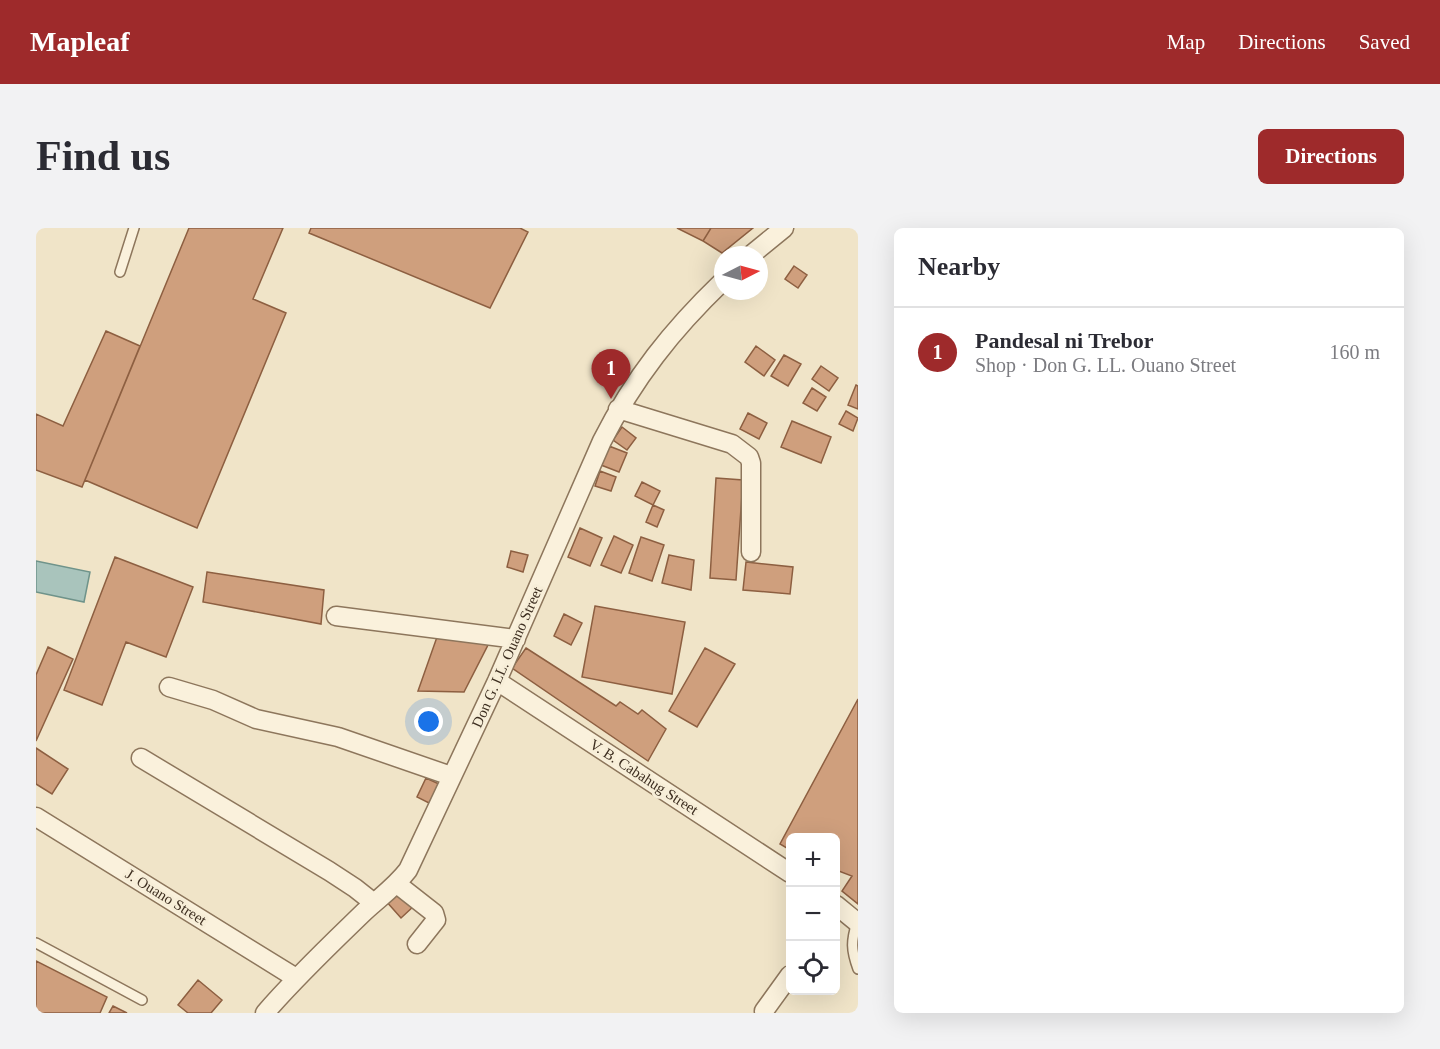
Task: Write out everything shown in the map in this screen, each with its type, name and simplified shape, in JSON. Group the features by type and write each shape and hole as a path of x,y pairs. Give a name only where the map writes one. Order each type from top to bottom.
{"street":[{"path":"762,246 784,228"},
{"name":"Don G. LL. Ouano Street","path":"265,1013 296,978 397,884 408,870 497,681 602,441 618,410 667,339 714,290"},
{"path":"618,410 732,444 749,457 751,463 751,552"},
{"path":"336,616 516,639"},
{"name":"V. B. Cabahug Street","path":"497,681 786,870"},
{"path":"169,687 213,700 256,719 338,737 452,776"},
{"path":"141,758 329,871 374,903"},
{"name":"J. Ouano Street","path":"36,817 296,978"},
{"path":"397,884 434,913 436,920 417,944"},
{"path":"840,910 857,922"},
{"path":"764,1011 786,981"}],"lane":[{"path":"120,272 134,228"},
{"path":"857,922 851,942 858,969"},
{"path":"36,943 142,1000"}],"water":[{"path":"36,561 90,572 84,602 36,592"}],"building":[{"path":"189,228 283,228 253,299 286,313 197,528 85,480"},
{"path":"311,228 520,228 528,232 490,308 309,233"},
{"path":"677,228 711,228 703,241"},
{"path":"711,228 753,228 731,246 714,246 714,248 703,241"},
{"path":"794,266 807,275 798,288 785,279"},
{"path":"106,331 140,346 82,487 36,470 36,414 63,426"},
{"path":"756,346 775,360 764,376 745,362"},
{"path":"784,355 801,364 788,386 771,376"},
{"path":"821,366 838,378 829,391 812,379"},
{"path":"856,385 858,386 858,409 848,405"},
{"path":"812,388 826,397 817,411 803,403"},
{"path":"846,411 858,418 853,431 839,424"},
{"path":"748,413 767,423 759,439 740,429"},
{"path":"792,421 831,437 821,463 781,447"},
{"path":"622,427 636,438 627,450 613,440"},
{"path":"609,446 627,453 619,472 601,465"},
{"path":"600,471 616,477 611,491 595,486"},
{"path":"716,478 743,480 736,580 710,578"},
{"path":"642,482 660,491 653,505 635,496"},
{"path":"653,505 664,510 657,527 646,522"},
{"path":"580,528 602,538 590,566 568,557"},
{"path":"614,536 633,545 621,573 601,565"},
{"path":"641,537 664,545 652,581 629,573"},
{"path":"511,551 528,555 523,572 507,567"},
{"path":"669,555 694,560 691,590 662,583"},
{"path":"115,557 193,587 166,657 126,642 102,705 64,690"},
{"path":"746,562 793,567 790,594 743,590"},
{"path":"207,572 324,590 321,624 203,602"},
{"path":"595,606 685,622 672,694 582,677"},
{"path":"564,614 582,623 571,645 554,636"},
{"path":"437,637 489,643 464,692 418,691"},
{"path":"48,647 73,659 36,741 36,675"},
{"path":"526,648 616,706 620,702 638,714 642,710 666,729 648,761 512,668"},
{"path":"705,648 735,664 697,727 669,711"},
{"path":"858,699 858,904 842,891 852,876 840,872 840,833 786,833 786,848 780,844"},
{"path":"36,748 68,769 52,794 36,784"},
{"path":"426,778 439,784 429,803 417,797"},
{"path":"401,889 415,905 401,918 386,901"},
{"path":"36,961 107,997 100,1013 36,1013"},
{"path":"198,980 222,1000 211,1013 188,1013 178,1005"},
{"path":"113,1006 127,1013 109,1013"}],"place":[{"name":"Pandesal ni Trebor","path":"611,399"}]}
